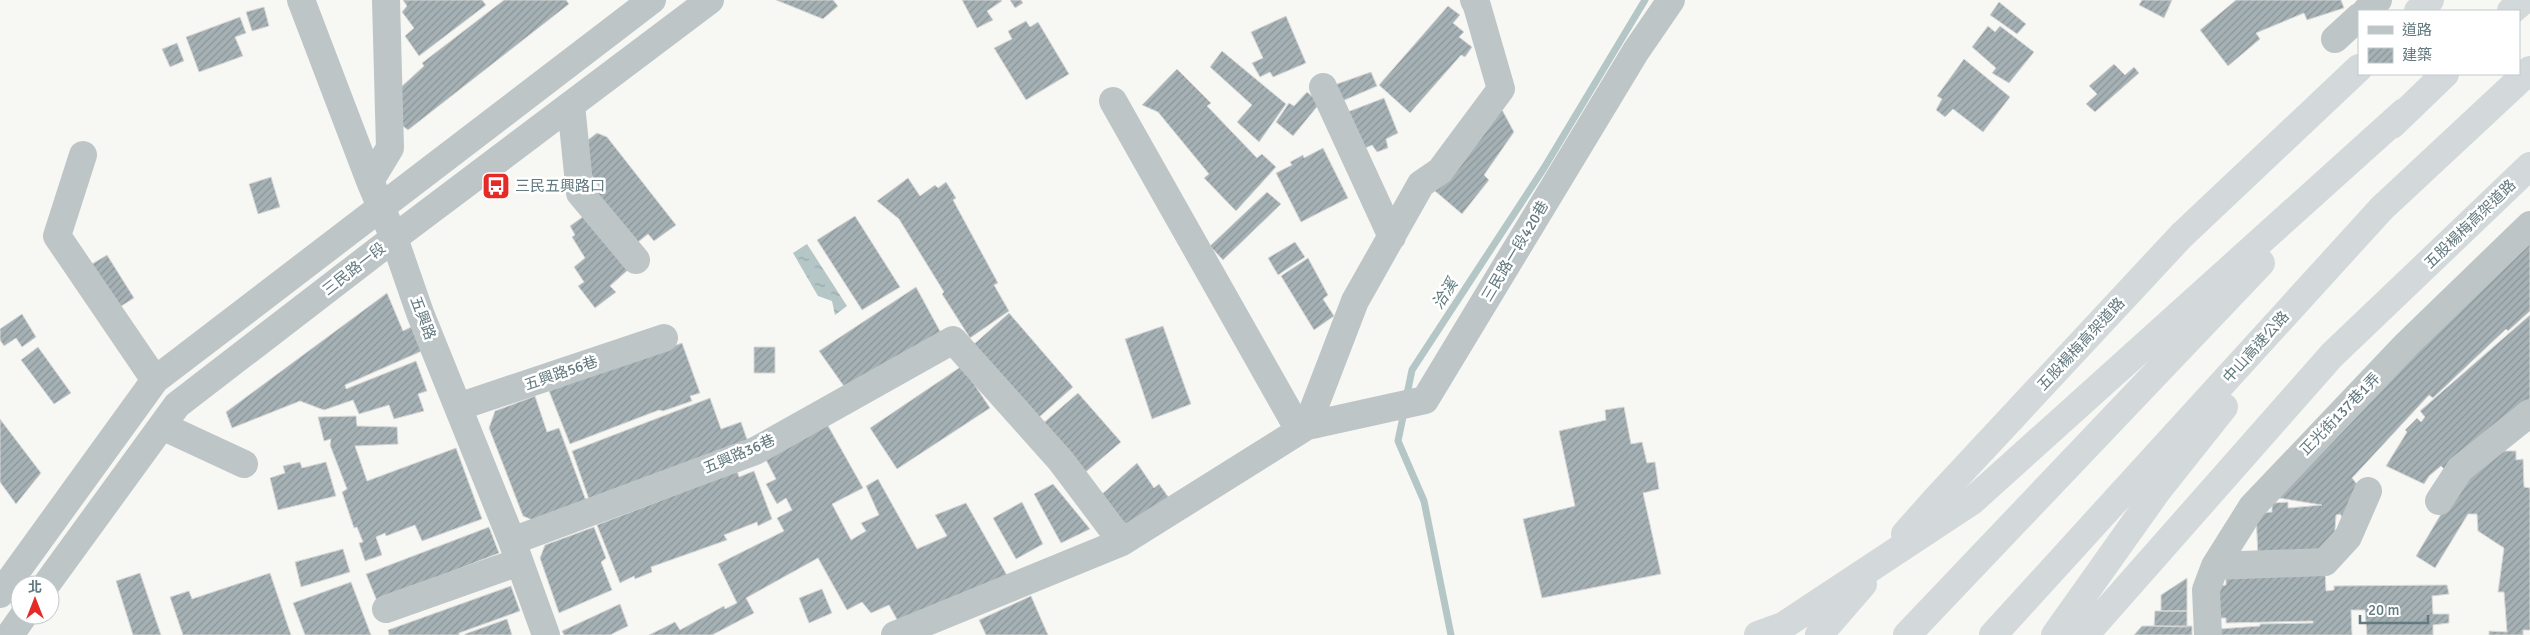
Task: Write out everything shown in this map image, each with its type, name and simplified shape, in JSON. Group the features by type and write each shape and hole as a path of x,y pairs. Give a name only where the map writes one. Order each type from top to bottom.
{"highway":[{"path":"2419,10 2430,0"},
{"path":"2512,10 2524,0"},
{"name":"五股楊梅高架道路","path":"1819,635 1937,498 2181,236 2358,69"},
{"name":"中山高速公路","path":"1993,635 2382,208 2530,70"},
{"path":"1758,635 1783,626 1972,501 2444,75"},
{"path":"1907,635 2404,112"},
{"name":"五股楊梅高架道路","path":"2085,635 2332,355 2530,166"},
{"path":"2055,635 2158,490 2382,208"}],"street":[{"name":"五興路","path":"301,0 394,238 420,313 516,552 546,635"},
{"path":"376,193 390,148 386,0"},
{"path":"0,594 156,380 376,193 652,0"},
{"name":"三民路一段","path":"53,575 177,405 394,238 710,0"},
{"path":"1303,428 1355,301 1421,184 1440,171 1501,89 1478,6 1474,0"},
{"name":"三民路一段420巷","path":"895,635 1122,542 1303,428 1425,400 1636,51 1671,0"},
{"path":"2367,10 2378,0"},
{"path":"2335,39 2358,18"},
{"path":"1323,87 1392,237"},
{"path":"1113,101 1303,428"},
{"path":"571,105 580,193 636,260"},
{"path":"83,155 57,236 156,380"},
{"name":"正光街137巷1弄","path":"2208,635 2206,590 2216,566 2252,507 2407,344 2530,225"},
{"name":"五興路56巷","path":"458,407 664,338"},
{"name":"五興路36巷","path":"386,609 755,451 954,340 1060,461 1122,542"},
{"path":"2439,501 2460,469 2530,413"},
{"path":"162,426 244,464"},
{"path":"2216,566 2325,562 2348,537 2368,492"}],"water":[{"path":"807,244 847,306 835,315 832,301 818,296 793,253"}],"building":[{"path":"403,0 482,0 486,5 419,56 405,36 414,28 402,12 407,6"},
{"path":"504,0 566,0 569,4 408,130 399,123 399,89 424,66 422,63"},
{"path":"776,0 833,0 838,6 823,19"},
{"path":"962,0 1002,1 987,11 993,20 977,28"},
{"path":"1010,0 1021,0 1023,3 1015,8"},
{"path":"2142,0 2172,0 2164,18 2139,5"},
{"path":"2236,0 2341,0 2344,8 2307,20 2304,13 2256,33 2260,39 2228,66 2200,30"},
{"path":"1999,2 2026,24 2017,34 1990,15"},
{"path":"1448,6 1460,15 1453,23 1464,32 1459,37 1472,47 1465,57 1461,55 1410,113 1379,85"},
{"path":"264,7 269,26 252,31 246,12"},
{"path":"1286,16 1306,63 1273,77 1270,72 1260,77 1252,63 1263,58 1251,32"},
{"path":"240,17 246,33 235,37 243,56 199,72 186,37"},
{"path":"1026,21 1030,27 1038,22 1069,74 1026,100 994,48 1012,39 1008,31"},
{"path":"1988,26 1995,32 2000,26 2034,52 2009,83 1992,73 1996,68 1972,47"},
{"path":"177,43 184,61 170,67 162,49"},
{"path":"1222,51 1286,104 1259,142 1237,122 1252,105 1210,67"},
{"path":"1964,59 2010,97 1983,132 1953,109 1945,117 1936,110 1942,99 1937,96"},
{"path":"2114,64 2125,75 2134,67 2139,73 2095,112 2086,104 2097,94 2089,86"},
{"path":"1177,69 1211,103 1207,106 1257,158 1262,154 1276,167 1236,211 1204,178 1209,174 1158,112 1142,105"},
{"path":"1371,72 1377,86 1340,102 1334,85"},
{"path":"1307,92 1320,103 1293,136 1276,122 1289,103 1294,106"},
{"path":"1384,98 1398,133 1386,139 1388,148 1377,152 1372,145 1361,150 1345,113"},
{"path":"1500,106 1514,132 1484,175 1489,180 1462,214 1435,191"},
{"path":"597,133 607,137 676,225 654,241 648,234 633,246 593,192 599,187 585,165 584,143"},
{"path":"1323,148 1348,198 1301,222 1276,173 1292,165 1290,162 1303,155 1304,158"},
{"path":"271,177 280,207 258,214 249,184"},
{"path":"908,178 920,196 935,185 938,188 946,182 956,198 953,200 998,283 994,285 1009,311 970,338 942,294 944,292 899,219 877,201"},
{"path":"1267,192 1281,204 1223,260 1210,246"},
{"path":"588,213 630,268 610,286 616,292 595,308 578,286 584,282 574,267 585,258 572,237 575,235 570,226"},
{"path":"855,216 900,287 862,310 817,240"},
{"path":"2530,237 2530,311 2508,331 2506,329 2433,398 2429,395 2352,478 2360,488 2346,522 2340,514 2336,515 2334,544 2322,555 2258,557 2256,513 2272,512 2272,503 2288,502 2288,508 2322,505 2279,498 2412,352"},
{"path":"1295,242 1305,257 1278,275 1268,258"},
{"path":"107,255 134,298 115,310 87,267"},
{"path":"1308,258 1328,295 1323,299 1334,316 1314,330 1281,276"},
{"path":"916,287 941,333 848,392 819,351"},
{"path":"387,293 403,331 413,326 424,350 345,385 346,389 416,361 427,391 418,394 424,411 394,419 389,405 359,414 353,400 324,410 300,401 232,428 226,412"},
{"path":"1009,313 1073,387 1037,419 972,346"},
{"path":"22,314 36,337 22,347 16,338 4,346 0,340 0,329"},
{"path":"2530,315 2530,399 2444,469 2441,466 2429,476 2424,484 2386,466 2407,432 2405,430 2417,418 2421,422 2425,417 2420,411"},
{"path":"1163,326 1191,404 1152,419 1125,339"},
{"path":"682,343 700,393 690,396 692,401 663,411 659,410 570,444 549,391"},
{"path":"38,347 71,393 54,404 21,360"},
{"path":"754,347 775,347 775,373 754,373"},
{"path":"962,366 990,408 897,469 870,428"},
{"path":"1078,393 1121,442 1082,475 1040,426"},
{"path":"535,396 547,432 559,428 588,506 537,522 523,516 489,428 495,411"},
{"path":"710,398 721,429 741,422 749,445 591,505 572,451"},
{"path":"1624,407 1631,444 1642,442 1647,463 1655,462 1659,489 1643,493 1661,574 1542,598 1523,519 1575,506 1559,431 1606,420 1605,410"},
{"path":"356,416 357,426 397,427 398,444 355,446 367,481 456,448 482,519 422,541 415,525 386,536 385,533 376,537 382,555 365,561 359,543 363,542 357,527 354,528 342,492 347,489 330,445 331,439 324,441 318,417"},
{"path":"0,419 41,473 16,504 0,482"},
{"path":"827,424 863,488 832,504 851,540 866,531 861,523 879,515 866,486 878,479 917,549 947,536 935,515 966,503 1008,577 900,625 889,605 871,613 862,602 847,610 818,558 746,598 754,613 712,635 649,635 675,622 680,630 724,606 725,609 737,603 718,564 784,531 777,518 792,510 786,498 777,504 766,484 776,479 765,458"},
{"path":"2495,451 2516,451 2516,460 2523,459 2524,487 2530,488 2530,630 2523,630 2523,635 2489,635 2489,631 2507,632 2504,592 2498,592 2504,548 2478,531 2477,514 2468,514 2435,568 2416,556 2468,469"},
{"path":"300,462 302,468 326,462 336,496 278,510 270,478 285,473 283,466"},
{"path":"1137,463 1154,488 1159,484 1174,505 1125,527 1100,496"},
{"path":"737,471 739,477 754,471 772,519 758,526 757,522 724,535 727,540 651,567 652,572 635,579 634,576 620,583 597,525"},
{"path":"1053,484 1090,529 1061,543 1034,494"},
{"path":"1022,502 1043,544 1016,559 993,518"},
{"path":"489,527 499,553 377,601 366,574"},
{"path":"594,527 606,558 601,562 612,590 559,613 540,558 545,545"},
{"path":"343,549 350,572 301,587 295,562"},
{"path":"2325,571 2326,591 2334,590 2334,586 2447,585 2449,594 2432,596 2433,614 2449,614 2449,623 2433,625 2433,635 2367,635 2365,610 2351,610 2352,635 2218,635 2218,629 2260,626 2260,624 2313,623 2313,621 2226,623 2226,618 2217,618 2216,586 2226,585 2226,574"},
{"path":"140,573 161,635 133,635 116,581"},
{"path":"270,573 291,635 183,635 170,597 189,591 192,599"},
{"path":"2187,578 2187,611 2161,611 2161,595"},
{"path":"351,582 371,635 305,635 293,603"},
{"path":"511,586 520,611 459,633 459,635 389,635 388,630"},
{"path":"822,589 832,613 809,623 799,598"},
{"path":"1031,596 1048,635 986,635 979,620"},
{"path":"620,604 628,626 610,635 564,635 562,631"},
{"path":"2155,611 2187,611 2187,627 2154,626"},
{"path":"507,619 512,635 465,635 465,634"},
{"path":"2142,626 2192,626 2192,635 2134,635"}],"waterway":[{"name":"洽溪","path":"1406,399 1412,370 1544,168 1645,0"},
{"name":"洽溪","path":"1404,412 1398,441 1424,501 1451,635"}],"place":[{"name":"三民五興路口","path":"496,186"}]}
